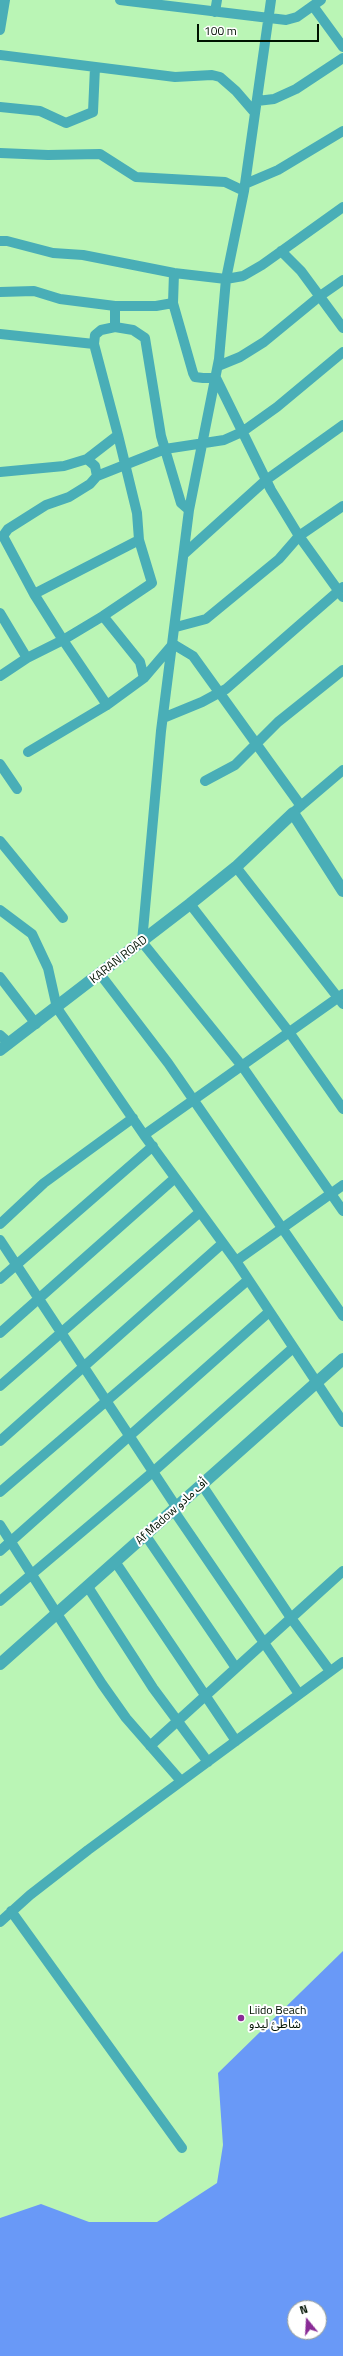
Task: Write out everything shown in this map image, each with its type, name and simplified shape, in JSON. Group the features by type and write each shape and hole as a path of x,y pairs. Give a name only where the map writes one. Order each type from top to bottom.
{"street":[{"path":"0,30 5,0"},
{"path":"120,0 163,3 215,12 286,20 297,17 317,3 343,47"},
{"path":"215,12 217,0"},
{"path":"271,0 245,188 226,279 218,366 189,510 176,627 163,718 142,942 242,1066 343,1212"},
{"path":"0,55 175,77 212,75 220,77 236,91 255,113"},
{"path":"257,101 274,99 296,89 343,58"},
{"path":"0,107 40,111 66,123 94,112 95,67"},
{"path":"0,153 48,155 100,154 136,177 225,182 245,188 343,131"},
{"path":"0,241 7,240 53,253 83,255 174,273 226,279 243,276 282,251 343,207"},
{"path":"282,251 301,270 343,328"},
{"path":"174,273 173,303 195,377 216,378"},
{"path":"218,366 240,357 264,342 320,296 343,280"},
{"path":"0,292 34,291 60,299 115,306 156,306 173,303"},
{"path":"115,306 115,327"},
{"path":"0,676 27,658 63,640 103,616 152,584 139,540 137,514 94,344 95,335 101,330 115,327 133,330 146,338 165,449 181,502 189,510"},
{"path":"0,334 94,344"},
{"path":"107,705 34,594 5,541 4,532 46,505 69,497 90,484 96,476 165,449 224,440 242,432 277,407 343,352"},
{"path":"163,718 202,702 218,693 341,591 299,536 266,480 216,378"},
{"path":"184,554 266,480 343,425"},
{"path":"0,472 64,466 87,459 118,436"},
{"path":"87,459 95,466 96,476"},
{"path":"176,627 206,619 278,559 299,536 343,506"},
{"path":"34,594 139,540"},
{"path":"0,613 27,658"},
{"path":"103,616 140,662 144,678"},
{"path":"173,644 193,656 218,693 256,744 297,809 343,891"},
{"path":"28,752 107,705 144,678 173,644"},
{"path":"206,781 235,765 278,722 343,670"},
{"path":"0,764 17,789"},
{"path":"297,809 343,770"},
{"name":"KARAN ROAD","path":"3,1043 36,1024 190,904 236,867 297,809"},
{"path":"0,842 63,918"},
{"path":"144,1135 290,1032 342,999 236,867"},
{"path":"190,904 290,1032 343,1109"},
{"path":"0,910 32,934 48,968 57,1008 144,1135 236,1261 343,1422"},
{"path":"100,974 168,1063 343,1316"},
{"path":"0,977 36,1024"},
{"path":"0,1224 44,1182 133,1118"},
{"path":"0,1279 153,1146"},
{"path":"0,1333 175,1178"},
{"path":"236,1261 343,1185"},
{"path":"0,1386 200,1212"},
{"path":"0,1240 153,1472 175,1510 262,1644 299,1694"},
{"path":"0,1441 223,1244"},
{"path":"0,1492 248,1280"},
{"path":"0,1551 269,1312"},
{"path":"0,1601 31,1573 153,1472 293,1348"},
{"name":"Af Madow أف مادو","path":"0,1664 58,1615 343,1360"},
{"path":"202,1485 290,1618 330,1671"},
{"path":"0,1525 102,1684 150,1746 181,1782"},
{"path":"146,1536 236,1668"},
{"path":"116,1563 236,1741"},
{"path":"150,1746 343,1571"},
{"path":"88,1587 153,1688 208,1762"},
{"path":"0,1922 11,1911 88,1850 343,1662"},
{"path":"11,1911 182,2148"}],"water":[{"path":"343,1951 343,2356 0,2356 0,2218 41,2204 89,2222 157,2222 217,2183 223,2145 218,2073"}],"place":[{"name":"Liido Beach شاطئ ليدو","path":"241,2018"}]}
